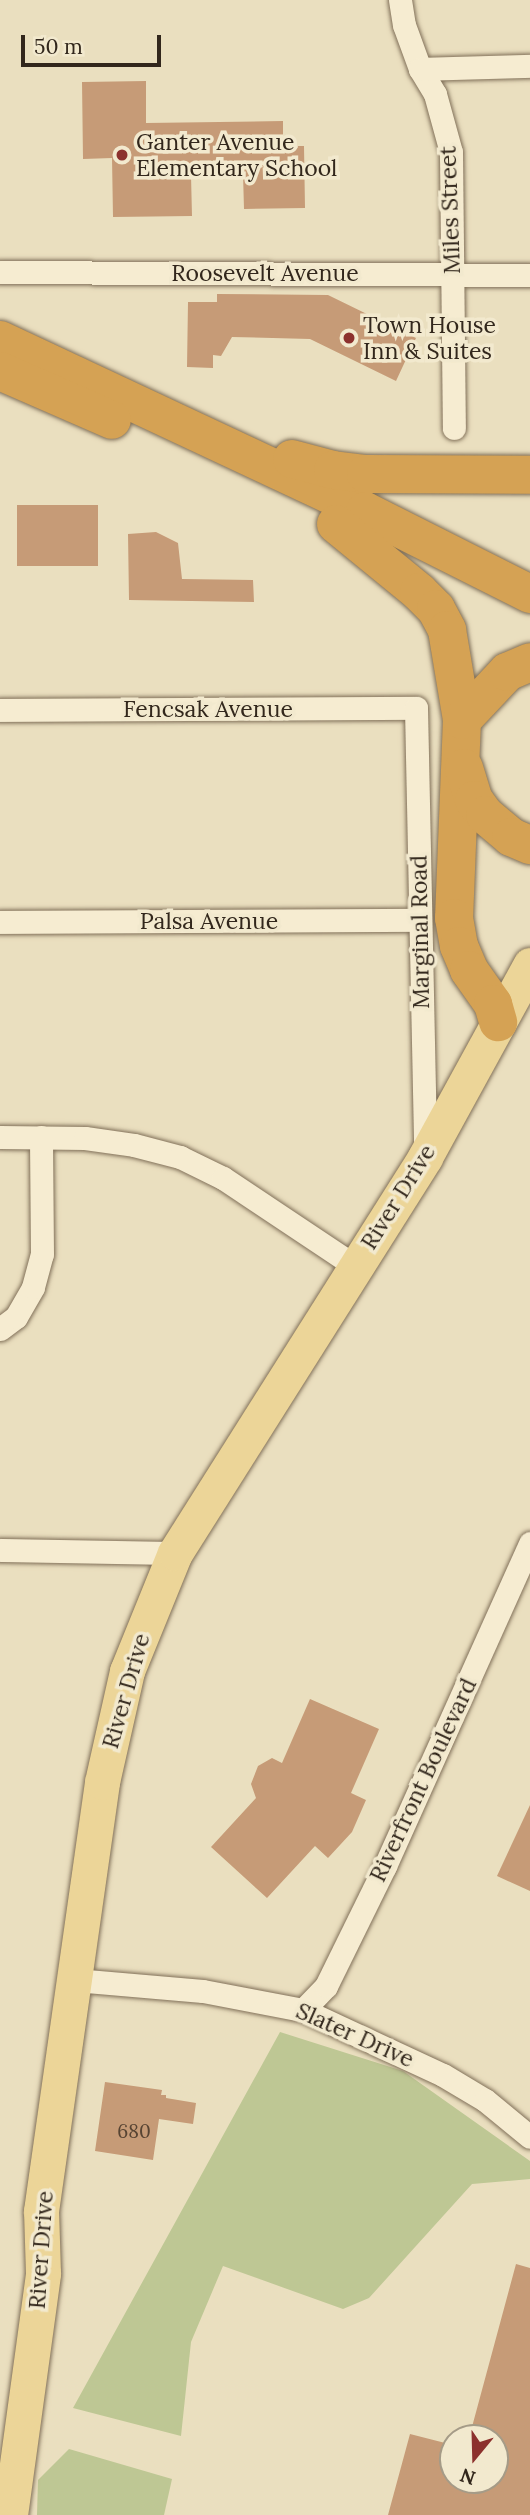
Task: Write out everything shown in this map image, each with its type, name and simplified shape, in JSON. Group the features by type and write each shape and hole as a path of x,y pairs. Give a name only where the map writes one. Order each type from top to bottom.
{"highway":[{"path":"0,340 223,443 530,594"},
{"path":"0,371 337,524 530,621"},
{"path":"223,443 332,470 366,474 530,475"},
{"path":"337,524 436,609 447,630 462,720 454,918 459,946 469,970 493,1004 498,1022"},
{"path":"462,720 507,672 530,662"},
{"path":"461,759 474,800 485,815 511,836 530,845"}],"main road":[{"name":"River Drive","path":"10,2515 43,2273 41,2211 113,1724 127,1671 176,1553 425,1157 530,965"}],"street":[{"name":"Miles Street","path":"400,0 404,24 420,69 435,94 451,152 454,428"},
{"path":"420,69 530,66"},
{"name":"Roosevelt Avenue","path":"0,272 530,275"},
{"name":"Fencsak Avenue","path":"0,710 416,708"},
{"name":"Marginal Road","path":"416,708 425,1157"},
{"name":"Palsa Avenue","path":"0,922 419,920"},
{"path":"0,1137 85,1138 134,1145 180,1157 223,1178 355,1266"},
{"path":"0,1329 16,1317 33,1287 42,1254 41,1137"},
{"name":"Riverfront Boulevard","path":"303,2010 326,1986 522,1585 530,1543"},
{"path":"0,1550 176,1553"},
{"name":"Slater Drive","path":"75,1980 225,1994 303,2010 443,2075 485,2100 530,2137"}],"green space":[{"path":"280,2032 403,2071 530,2161 530,2179 472,2184 369,2298 343,2309 223,2266 191,2342 181,2436 73,2408"},
{"path":"69,2449 172,2479 164,2515 37,2515 38,2480"}],"building":[{"name":"Ganter Avenue Elementary School","path":"146,81 146,123 283,121 283,146 304,146 305,208 244,209 243,174 191,175 192,216 113,217 112,158 83,159 82,82"},
{"name":"Town House Inn & Suites","path":"217,294 328,295 416,338 396,381 310,339 232,337 221,356 213,355 213,368 187,367 188,302 217,302"},
{"path":"17,505 98,505 98,566 17,566"},
{"path":"156,532 178,543 182,579 253,580 254,602 129,600 128,534"},
{"path":"310,1699 379,1729 351,1793 366,1800 352,1832 328,1858 315,1846 267,1898 211,1847 256,1798 251,1784 258,1766 272,1758 282,1763"},
{"path":"530,1805 530,1891 497,1876"},
{"path":"105,2082 162,2090 161,2095 166,2095 166,2098 196,2103 193,2124 159,2119 153,2160 95,2151"},
{"path":"516,2264 530,2268 530,2515 388,2515 410,2434 439,2441 439,2494 509,2494 509,2424 473,2424"}],"place":[{"name":"Ganter Avenue Elementary School","path":"122,155"},
{"name":"Town House Inn & Suites","path":"349,338"}]}
